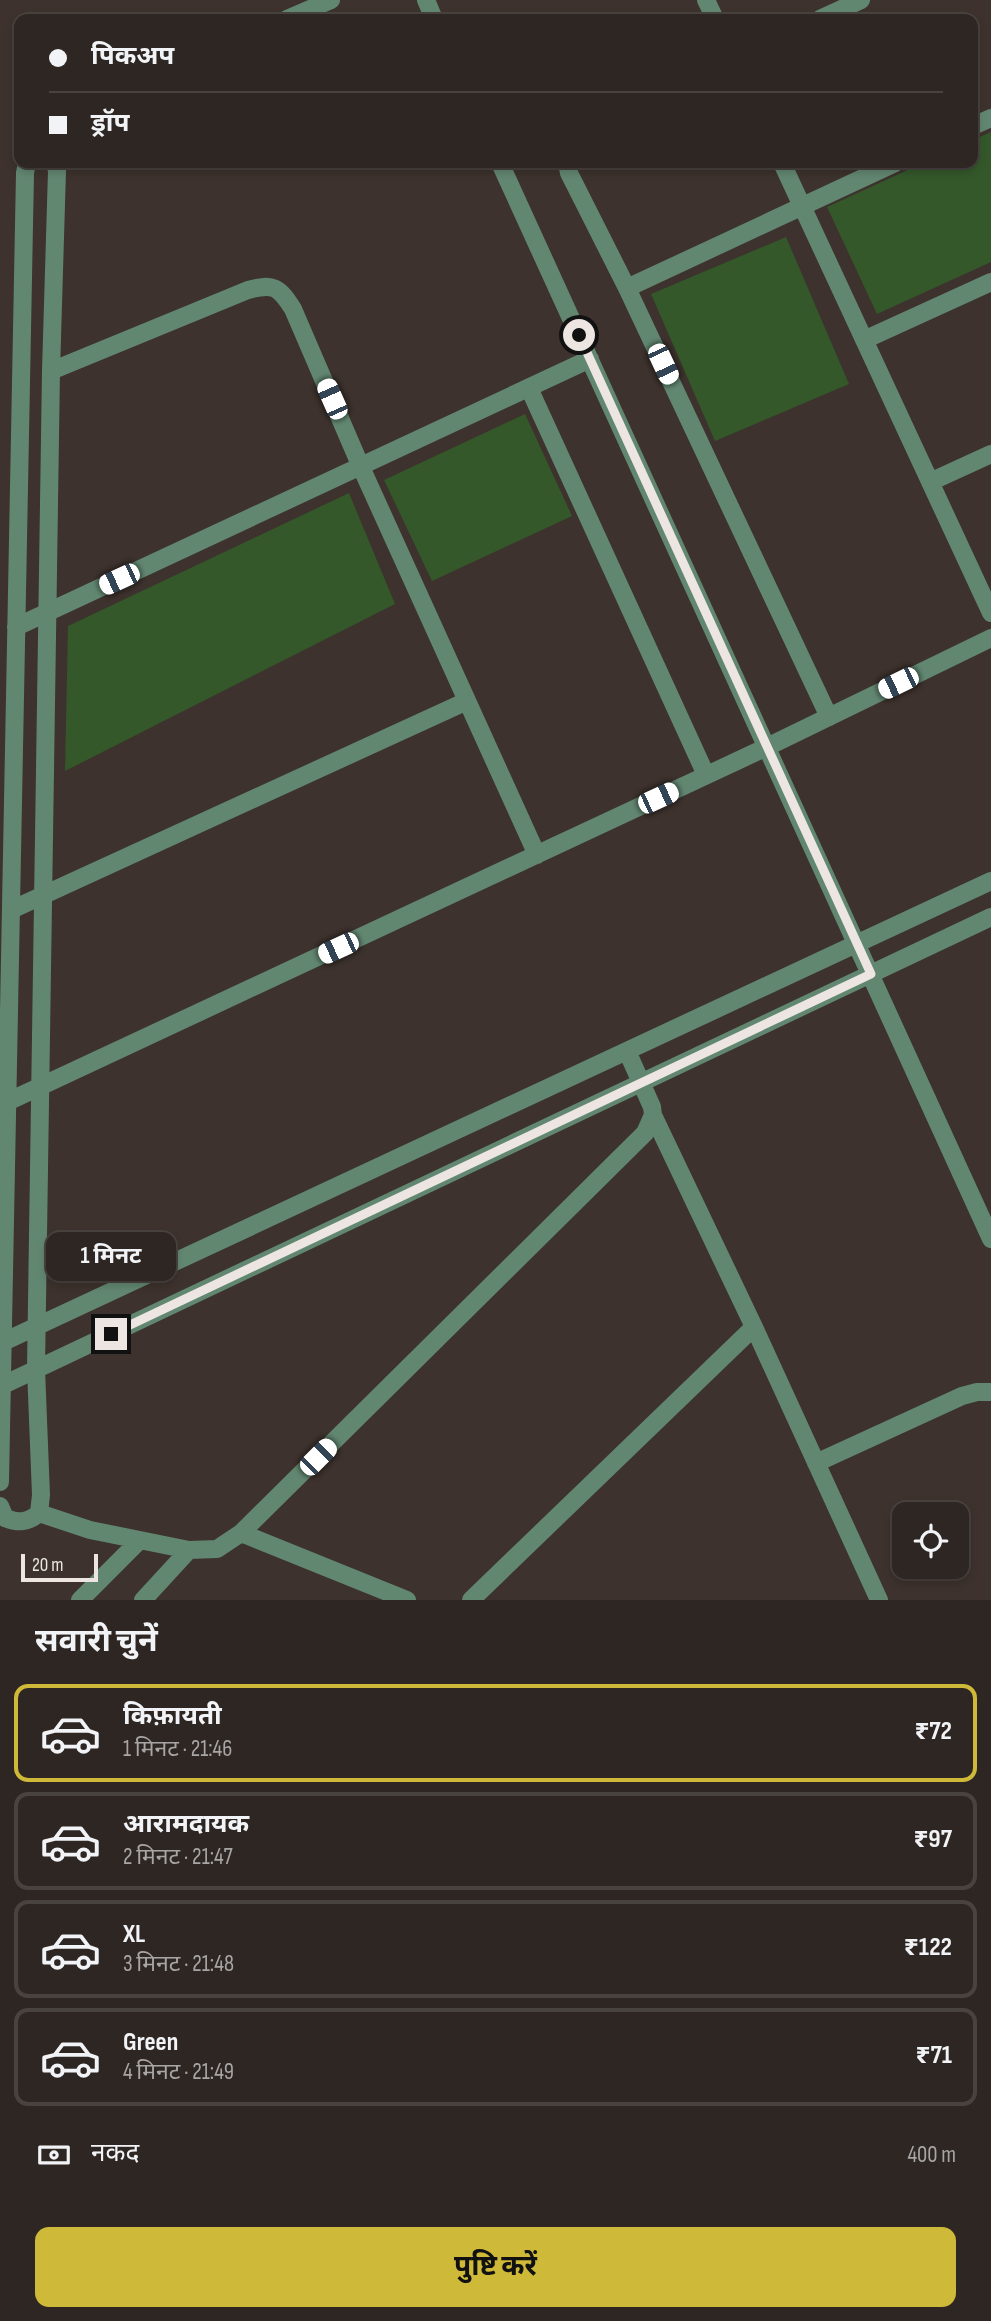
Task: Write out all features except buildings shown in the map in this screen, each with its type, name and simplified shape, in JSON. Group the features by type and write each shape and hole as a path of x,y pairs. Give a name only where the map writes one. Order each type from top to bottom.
{"street":[{"path":"299,14 331,0"},
{"path":"831,14 861,0"},
{"path":"0,1482 26,168"},
{"path":"39,1513 41,1495 36,1327 56,168"},
{"path":"502,168 991,1239"},
{"path":"568,168 829,717"},
{"path":"784,168 991,613"},
{"path":"627,288 884,168"},
{"path":"864,341 991,282"},
{"path":"51,371 248,290 264,286 274,287 284,294 537,855"},
{"path":"16,627 590,359"},
{"path":"529,388 706,775"},
{"path":"930,482 991,454"},
{"path":"8,1102 767,747 991,638"},
{"path":"11,910 467,701"},
{"path":"3,1342 991,881"},
{"path":"3,1385 991,917"},
{"path":"628,1051 653,1115 879,1600"},
{"path":"39,1513 90,1530 139,1541 189,1550 217,1549 241,1533 645,1133 653,1115"},
{"path":"471,1600 754,1327"},
{"path":"816,1463 962,1395 991,1392"},
{"path":"0,1506 5,1518 15,1522 26,1521 39,1513"},
{"path":"241,1533 407,1600"},
{"path":"80,1600 139,1541"},
{"path":"143,1600 189,1550"}],"green space":[{"path":"991,132 991,262 877,314 827,207 912,168 978,168 978,138"},
{"path":"786,237 849,384 715,441 651,294"},
{"path":"525,414 572,516 432,581 384,480"},
{"path":"349,493 395,604 65,771 68,626"}],"route":[{"path":"111,1334 871,974 579,335"}]}
